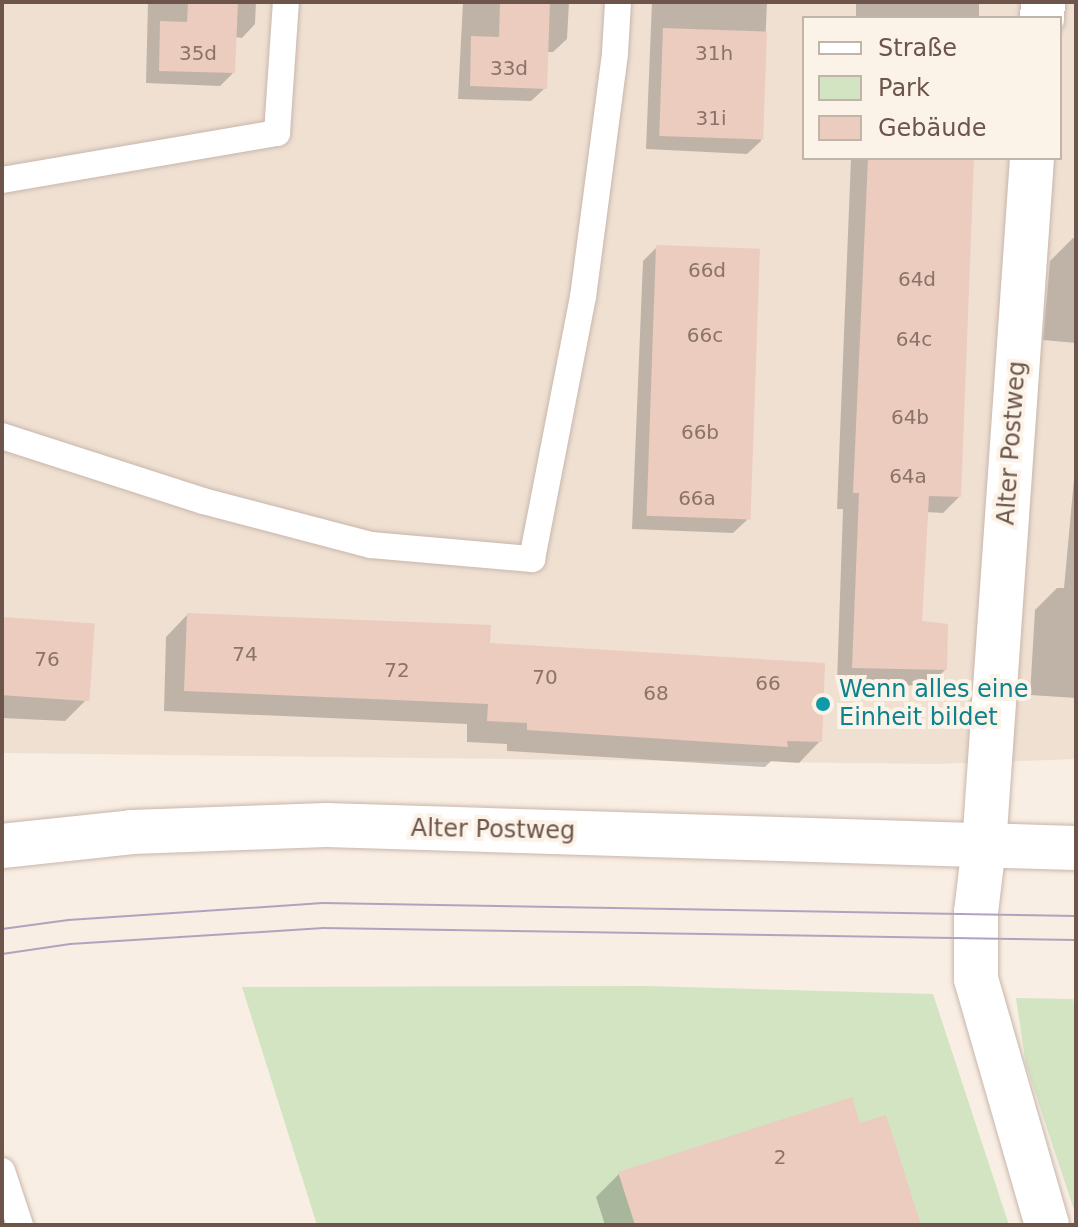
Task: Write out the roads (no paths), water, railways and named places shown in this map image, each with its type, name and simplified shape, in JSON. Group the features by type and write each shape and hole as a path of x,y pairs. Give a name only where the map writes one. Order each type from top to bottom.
{"street":[{"name":"Alter Postweg","path":"984,846 1032,160"},
{"name":"Alter Postweg","path":"2,846 132,832 326,825 1076,848"},
{"path":"984,846 976,912 976,979 1047,1225"}],"lane":[{"path":"2,180 277,133 286,2"},
{"path":"2,436 203,501 371,545 532,559 583,297 615,53 618,2"},
{"path":"2,1171 20,1225"}],"tram line":[{"path":"2,929 68,920 322,903 1076,916"},
{"path":"2,954 70,944 323,928 1076,940"}],"place":[{"name":"Wenn alles eine Einheit bildet","path":"823,704"}]}
